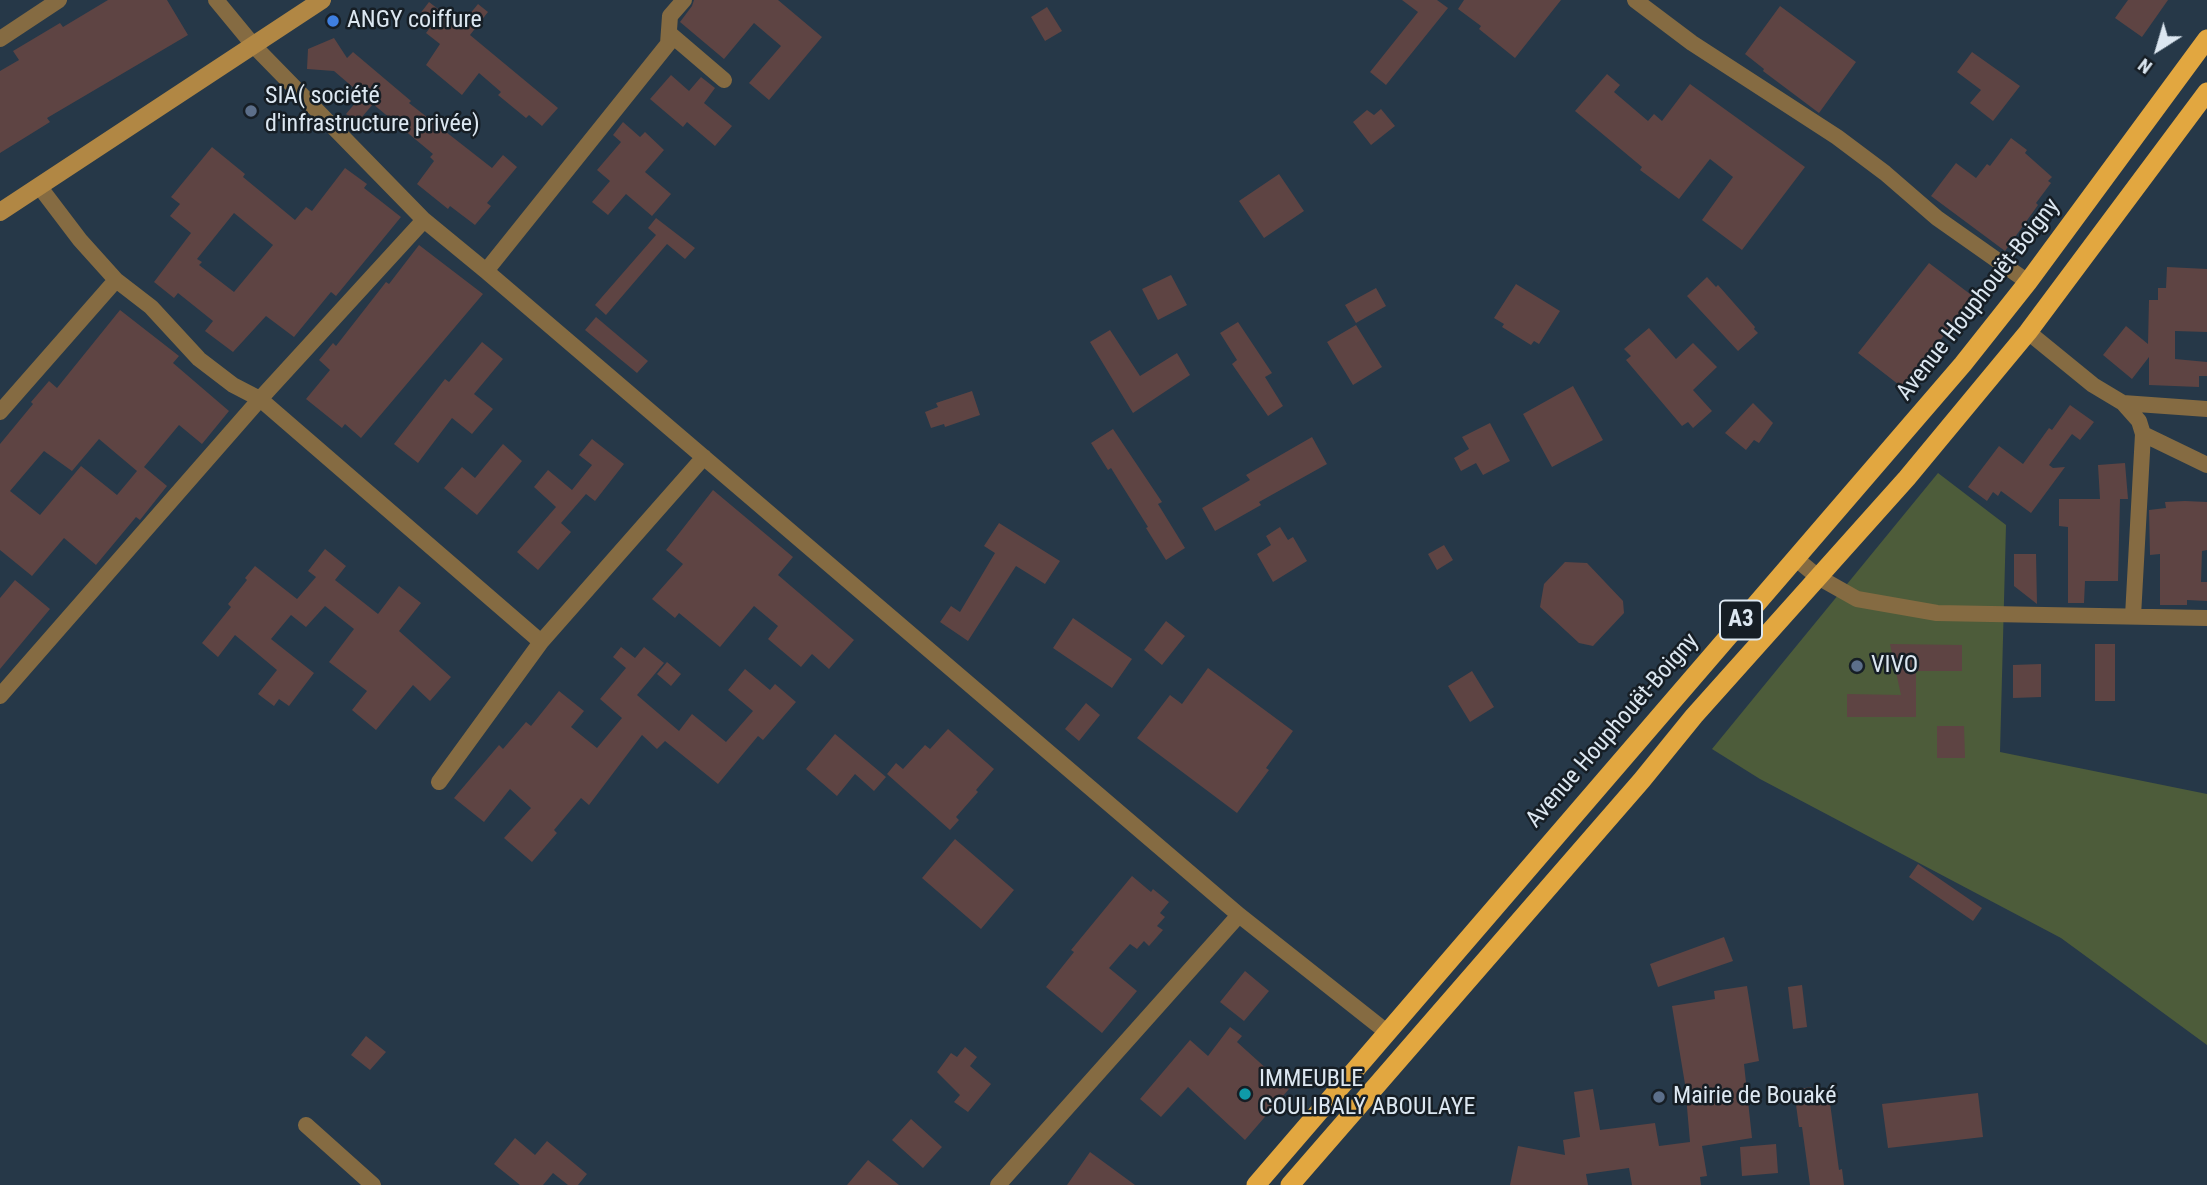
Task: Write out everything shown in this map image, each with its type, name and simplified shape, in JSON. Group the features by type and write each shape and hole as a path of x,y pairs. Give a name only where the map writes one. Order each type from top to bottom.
{"highway":[{"name":"Avenue Houphouët-Boigny","path":"1256,1185 1963,364 2028,282 2207,39"},
{"name":"A3","path":"1290,1185 1694,716 1907,478 2028,332 2207,92"}],"main road":[{"path":"0,212 322,0"}],"street":[{"path":"0,39 59,0"},
{"path":"216,0 254,46 424,220 1239,915 1388,1033"},
{"path":"486,271 668,44 670,16 684,0"},
{"path":"1635,0 1692,43 1837,137 1885,173 1937,218 2028,282"},
{"path":"669,33 724,80"},
{"path":"39,186 80,240 116,280 151,307 199,359 233,385 260,399 541,642"},
{"path":"0,695 260,399 424,220"},
{"path":"0,412 116,280"},
{"path":"2028,332 2093,385 2123,403 2139,421 2143,434 2133,616"},
{"path":"2123,403 2207,410"},
{"path":"2143,434 2207,465"},
{"path":"439,782 541,642 704,457"},
{"path":"1795,558 1818,577 1857,599 1937,613 2207,618"},
{"path":"998,1185 1239,915"},
{"path":"306,1125 373,1185"}],"green space":[{"path":"1938,473 2006,525 2000,752 2207,794 2207,1045 2061,938 1760,779 1712,749"}],"building":[{"path":"108,0 167,0 188,35 47,118 50,122 0,153 0,71 19,60 13,51 60,23 63,27"},
{"path":"694,0 778,0 822,37 769,100 749,83 781,46 754,23 724,59 680,22"},
{"path":"1402,0 1437,0 1448,8 1386,85 1370,72 1418,12"},
{"path":"1464,0 1561,0 1515,58 1479,29 1481,26 1458,9"},
{"path":"2128,0 2168,0 2142,37 2115,18"},
{"path":"429,2 460,26 478,4 488,12 470,35 558,108 542,126 529,115 526,118 498,95 501,92 479,73 462,95 426,65 440,44 426,33 429,29 416,19"},
{"path":"1780,6 1856,62 1819,113 1745,54"},
{"path":"1047,7 1062,31 1045,41 1031,17"},
{"path":"334,38 347,58 353,52 411,101 409,103 492,168 503,155 517,167 487,203 491,206 475,225 450,206 448,209 417,184 434,161 430,157 433,154 373,104 357,123 346,114 362,95 334,71 307,69 308,49"},
{"path":"1972,52 2020,86 1993,121 1970,103 1981,90 1957,72"},
{"path":"1607,74 1620,85 1614,92 1648,121 1654,114 1662,121 1690,84 1805,167 1742,250 1702,220 1733,177 1710,159 1679,199 1640,170 1642,167 1575,111"},
{"path":"671,75 689,91 701,77 715,88 704,103 732,126 715,146 687,122 683,127 650,99"},
{"path":"1381,109 1395,126 1371,145 1353,122 1367,110 1374,115"},
{"path":"623,122 640,137 645,132 664,150 645,172 671,194 652,216 626,194 608,215 592,202 610,181 597,170 621,142 613,135"},
{"path":"2011,138 2027,150 2025,153 2052,177 2048,181 2051,183 2036,203 2038,205 2005,251 1931,196 1956,163 1976,178 1987,164 1990,166"},
{"path":"212,147 295,220 306,207 312,211 345,168 367,184 364,188 401,217 336,296 331,292 294,337 266,316 233,352 205,331 213,321 178,293 174,298 154,282 191,233 170,216 180,204 171,197","holes":["234,213 273,245 234,292 199,265 202,262 197,259"]},
{"path":"1279,174 1304,211 1264,238 1239,201"},
{"path":"656,218 695,248 685,259 667,244 606,315 595,305 656,235 648,228"},
{"path":"419,245 483,294 361,438 345,424 342,428 306,399 330,370 319,360 333,343 336,346"},
{"path":"1929,263 1974,297 1903,388 1858,353"},
{"path":"2167,267 2207,269 2207,332 2175,331 2175,359 2207,362 2207,376 2199,376 2199,387 2149,385 2149,357 2132,379 2103,355 2126,326 2148,344 2149,300 2158,300 2158,288 2166,288"},
{"path":"1171,275 1187,305 1158,320 1142,289"},
{"path":"1707,277 1716,287 1718,285 1758,333 1738,351 1687,296"},
{"path":"1516,284 1560,311 1539,344 1534,341 1531,345 1502,327 1504,324 1494,318"},
{"path":"1376,288 1386,306 1356,323 1345,305"},
{"path":"120,310 179,356 173,363 229,411 202,444 179,425 144,467 167,486 140,520 136,517 96,565 64,538 32,576 0,550 0,444 49,381 57,388","holes":["99,439 137,471 117,495 81,466 40,515 10,491 44,451 72,471"]},
{"path":"596,317 648,361 637,373 585,330"},
{"path":"1238,322 1272,373 1265,377 1283,406 1268,416 1232,364 1237,360 1220,333"},
{"path":"1356,325 1382,367 1353,385 1327,342"},
{"path":"1649,328 1676,359 1693,343 1717,367 1693,390 1712,411 1693,428 1688,422 1682,426 1626,360 1631,356 1624,349"},
{"path":"1110,330 1140,376 1177,353 1190,375 1133,413 1090,342"},
{"path":"482,342 503,359 474,394 493,409 472,434 452,418 418,463 394,444 445,379 449,382"},
{"path":"1573,386 1603,440 1552,467 1523,414"},
{"path":"972,391 980,415 945,427 944,424 931,428 925,412 938,407 936,403"},
{"path":"1753,403 1773,423 1759,443 1754,440 1746,450 1725,433"},
{"path":"2070,405 2094,422 2080,440 2072,434 2049,465 2053,468 2065,467 2031,513 2001,491 1998,496 1993,492 1987,501 1968,487 1999,446 2023,464"},
{"path":"1490,423 1510,461 1483,475 1476,463 1461,471 1454,458 1469,449 1462,437"},
{"path":"1113,429 1162,502 1158,504 1185,548 1166,560 1111,468 1108,470 1091,443"},
{"path":"1312,437 1327,464 1259,502 1261,505 1215,531 1202,508 1250,480 1246,475"},
{"path":"592,439 624,464 595,501 586,494 561,523 571,532 538,570 517,552 556,507 534,487 548,470 572,490 592,465 579,455"},
{"path":"503,444 522,461 477,515 444,488 462,467 475,478"},
{"path":"2125,463 2128,499 2120,499 2118,581 2085,581 2084,603 2068,603 2068,527 2059,526 2059,499 2100,499 2098,465"},
{"path":"713,490 793,557 778,575 854,640 829,669 812,654 801,667 768,639 778,626 754,606 720,647 679,613 675,618 652,599 683,564 666,550"},
{"path":"2165,502 2207,502 2207,550 2202,551 2201,582 2207,582 2207,601 2187,600 2187,605 2160,605 2160,554 2150,555 2149,510 2166,508"},
{"path":"999,523 1060,561 1045,584 1016,566 968,641 940,622 951,606 960,612 995,553 984,546"},
{"path":"1280,527 1288,540 1293,537 1307,561 1273,582 1257,554 1271,545 1266,536"},
{"path":"1444,545 1453,560 1437,570 1428,554"},
{"path":"325,549 346,566 335,580 378,614 399,586 421,603 399,631 451,677 430,701 413,685 376,730 352,710 367,691 329,662 354,629 325,606 306,627 291,615 271,639 314,673 289,706 279,699 274,706 258,694 277,670 235,635 218,657 202,643 231,607 228,604 255,566 297,599 316,577 308,571"},
{"path":"2014,554 2036,554 2037,604 2014,586"},
{"path":"1565,562 1587,563 1623,601 1624,613 1593,646 1579,643 1540,607 1544,584"},
{"path":"15,580 50,609 0,669 0,598"},
{"path":"1073,618 1132,659 1112,688 1053,648"},
{"path":"1166,621 1185,636 1162,665 1144,650"},
{"path":"1890,644 1962,645 1962,671 1916,671 1916,717 1847,717 1847,694 1901,695"},
{"path":"2095,644 2115,644 2115,701 2095,701"},
{"path":"621,647 635,658 644,647 664,663 637,695 679,731 692,714 726,742 753,711 728,690 745,669 770,690 775,684 796,702 763,740 758,736 718,784 665,741 657,749 642,735 589,805 581,798 554,830 557,833 532,862 504,838 531,808 510,789 484,822 454,798 499,745 503,749 526,722 531,726 559,691 584,711 571,727 597,748 622,718 600,699 626,668 613,657"},
{"path":"667,662 681,674 671,686 657,674"},
{"path":"2041,664 2041,697 2013,698 2013,665"},
{"path":"1208,668 1293,731 1266,768 1269,770 1237,813 1137,738 1170,695 1182,704"},
{"path":"1472,671 1494,707 1470,722 1448,686"},
{"path":"1086,703 1100,715 1079,741 1065,729"},
{"path":"1937,726 1964,726 1965,758 1937,758"},
{"path":"948,729 994,769 956,817 959,820 950,830 887,774 896,763 903,769 925,745 930,749"},
{"path":"835,734 886,777 874,791 855,774 837,796 806,769"},
{"path":"955,839 1014,890 981,929 922,878"},
{"path":"1918,864 1982,908 1973,921 1909,877"},
{"path":"1132,876 1151,892 1153,889 1169,902 1160,913 1165,917 1157,926 1163,930 1149,946 1144,941 1137,949 1130,944 1109,968 1137,991 1102,1033 1046,987 1074,952 1071,950"},
{"path":"1724,937 1733,961 1658,987 1650,964"},
{"path":"1245,971 1269,991 1244,1021 1220,1002"},
{"path":"1802,985 1807,1027 1793,1029 1788,987"},
{"path":"1747,986 1759,1061 1744,1064 1752,1138 1702,1146 1707,1176 1700,1177 1701,1185 1632,1185 1629,1168 1586,1174 1588,1185 1510,1185 1518,1146 1565,1155 1563,1140 1580,1137 1574,1092 1593,1089 1600,1130 1655,1123 1659,1146 1690,1142 1685,1084 1672,1006 1715,999 1714,991"},
{"path":"1230,1027 1242,1036 1237,1042 1289,1089 1245,1140 1188,1087 1161,1117 1140,1099 1190,1040 1208,1056"},
{"path":"366,1036 386,1052 370,1070 351,1055"},
{"path":"965,1047 977,1057 970,1066 991,1084 968,1112 954,1102 960,1095 937,1072 951,1053 957,1057"},
{"path":"1811,1087 1814,1105 1830,1103 1839,1170 1842,1169 1844,1185 1810,1185 1794,1090"},
{"path":"1978,1093 1983,1137 1888,1148 1882,1104"},
{"path":"911,1119 942,1147 923,1168 892,1140"},
{"path":"515,1138 535,1155 547,1141 587,1174 578,1185 568,1185 553,1173 543,1185 520,1185 494,1164"},
{"path":"1776,1144 1778,1173 1742,1176 1740,1147"},
{"path":"1090,1152 1135,1185 1067,1185"},
{"path":"868,1160 899,1185 847,1185"}],"place":[{"name":"ANGY coiffure","path":"333,21"},
{"name":"SIA( société d'infrastructure privée)","path":"251,111"},
{"name":"VIVO","path":"1857,666"},
{"name":"IMMEUBLE COULIBALY ABOULAYE","path":"1245,1094"},
{"name":"Mairie de Bouaké","path":"1659,1097"}]}
